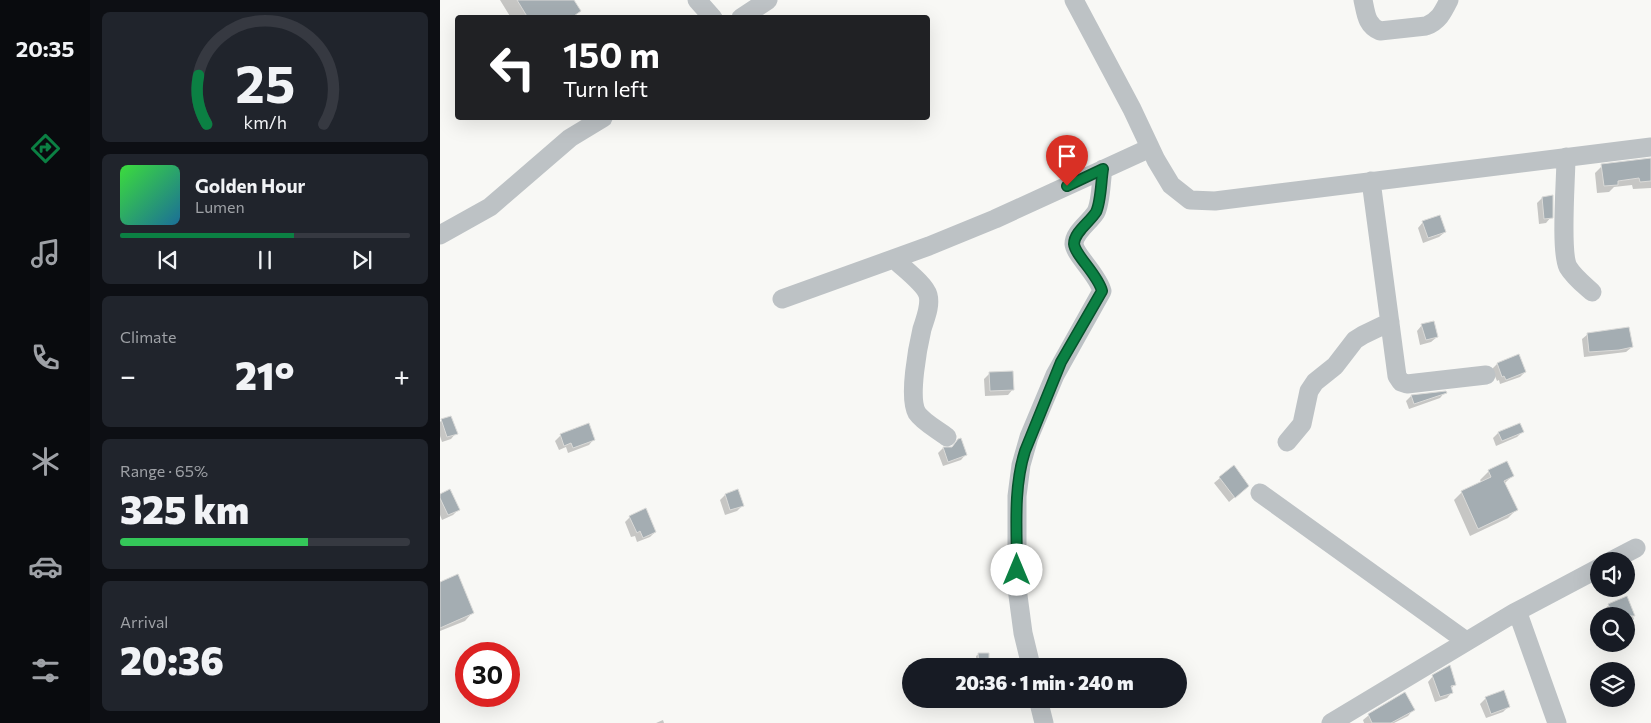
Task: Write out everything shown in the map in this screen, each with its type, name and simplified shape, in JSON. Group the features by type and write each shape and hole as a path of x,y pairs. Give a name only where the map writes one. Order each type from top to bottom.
{"street":[{"path":"697,0 710,15"},
{"path":"746,15 768,0"},
{"path":"1074,0 1171,185 1190,200 1215,201 1651,147"},
{"path":"1363,0 1368,22 1372,28 1380,30 1426,26 1433,23 1439,18 1449,0"},
{"path":"440,235 490,207 570,138 575,125 595,120"},
{"path":"782,299 894,259 995,219 1150,148"},
{"path":"1566,157 1564,246 1567,264 1573,275 1592,292"},
{"path":"1029,658 1023,632 1017,588 1017,496 1021,465 1029,437 1061,362 1102,291 1100,282 1076,250 1074,243 1077,234 1097,210 1103,169"},
{"path":"1371,181 1397,376 1401,382 1407,384 1486,375"},
{"path":"894,259 925,289 928,296 929,307 917,354 913,397 915,408 918,415 947,437"},
{"path":"1288,442 1302,424 1309,391 1315,382 1335,366 1355,340 1390,322"},
{"path":"1260,493 1466,641"},
{"path":"1628,552 1636,548"},
{"path":"1331,723 1514,613 1590,573"},
{"path":"1514,613 1520,619 1557,723"},
{"path":"1040,708 1044,723"}],"building":[{"path":"517,0 574,0 581,11 575,15 526,15"},
{"path":"1651,158 1651,181 1640,182 1639,178 1618,181 1618,185 1604,186 1601,164"},
{"path":"1553,195 1553,218 1544,219 1542,197"},
{"path":"1440,215 1446,232 1428,238 1422,221"},
{"path":"1434,321 1438,337 1426,340 1421,324"},
{"path":"1629,327 1633,347 1589,352 1587,333"},
{"path":"1519,354 1526,372 1506,380 1504,376 1502,377 1497,363"},
{"path":"1013,371 1014,390 990,391 989,372"},
{"path":"1446,391 1447,393 1414,404 1411,395"},
{"path":"451,416 458,434 447,437 441,419"},
{"path":"589,423 595,440 573,448 571,443 564,446 560,434"},
{"path":"1520,423 1524,432 1502,441 1498,432"},
{"path":"961,438 967,455 948,462 943,447 952,447"},
{"path":"1507,461 1514,476 1504,481 1518,510 1478,529 1461,491 1491,477 1488,470"},
{"path":"1234,465 1249,486 1235,498 1219,477"},
{"path":"450,489 460,510 448,515 440,494"},
{"path":"738,489 744,506 730,510 725,494"},
{"path":"646,508 656,532 643,538 640,531 637,533 629,516"},
{"path":"458,574 474,613 440,628 440,582"},
{"path":"1627,597 1631,607 1609,607 1608,604"},
{"path":"978,653 989,653 989,658 978,658"},
{"path":"1450,665 1456,685 1451,686 1453,693 1440,697 1432,675"},
{"path":"1504,690 1510,707 1491,714 1485,697"},
{"path":"1405,692 1415,710 1391,723 1372,723 1368,714"}],"route":[{"path":"1017,570 1017,496 1021,465 1029,437 1061,362 1102,291 1100,282 1076,250 1074,243 1077,234 1097,210 1103,169 1067,186"}]}
